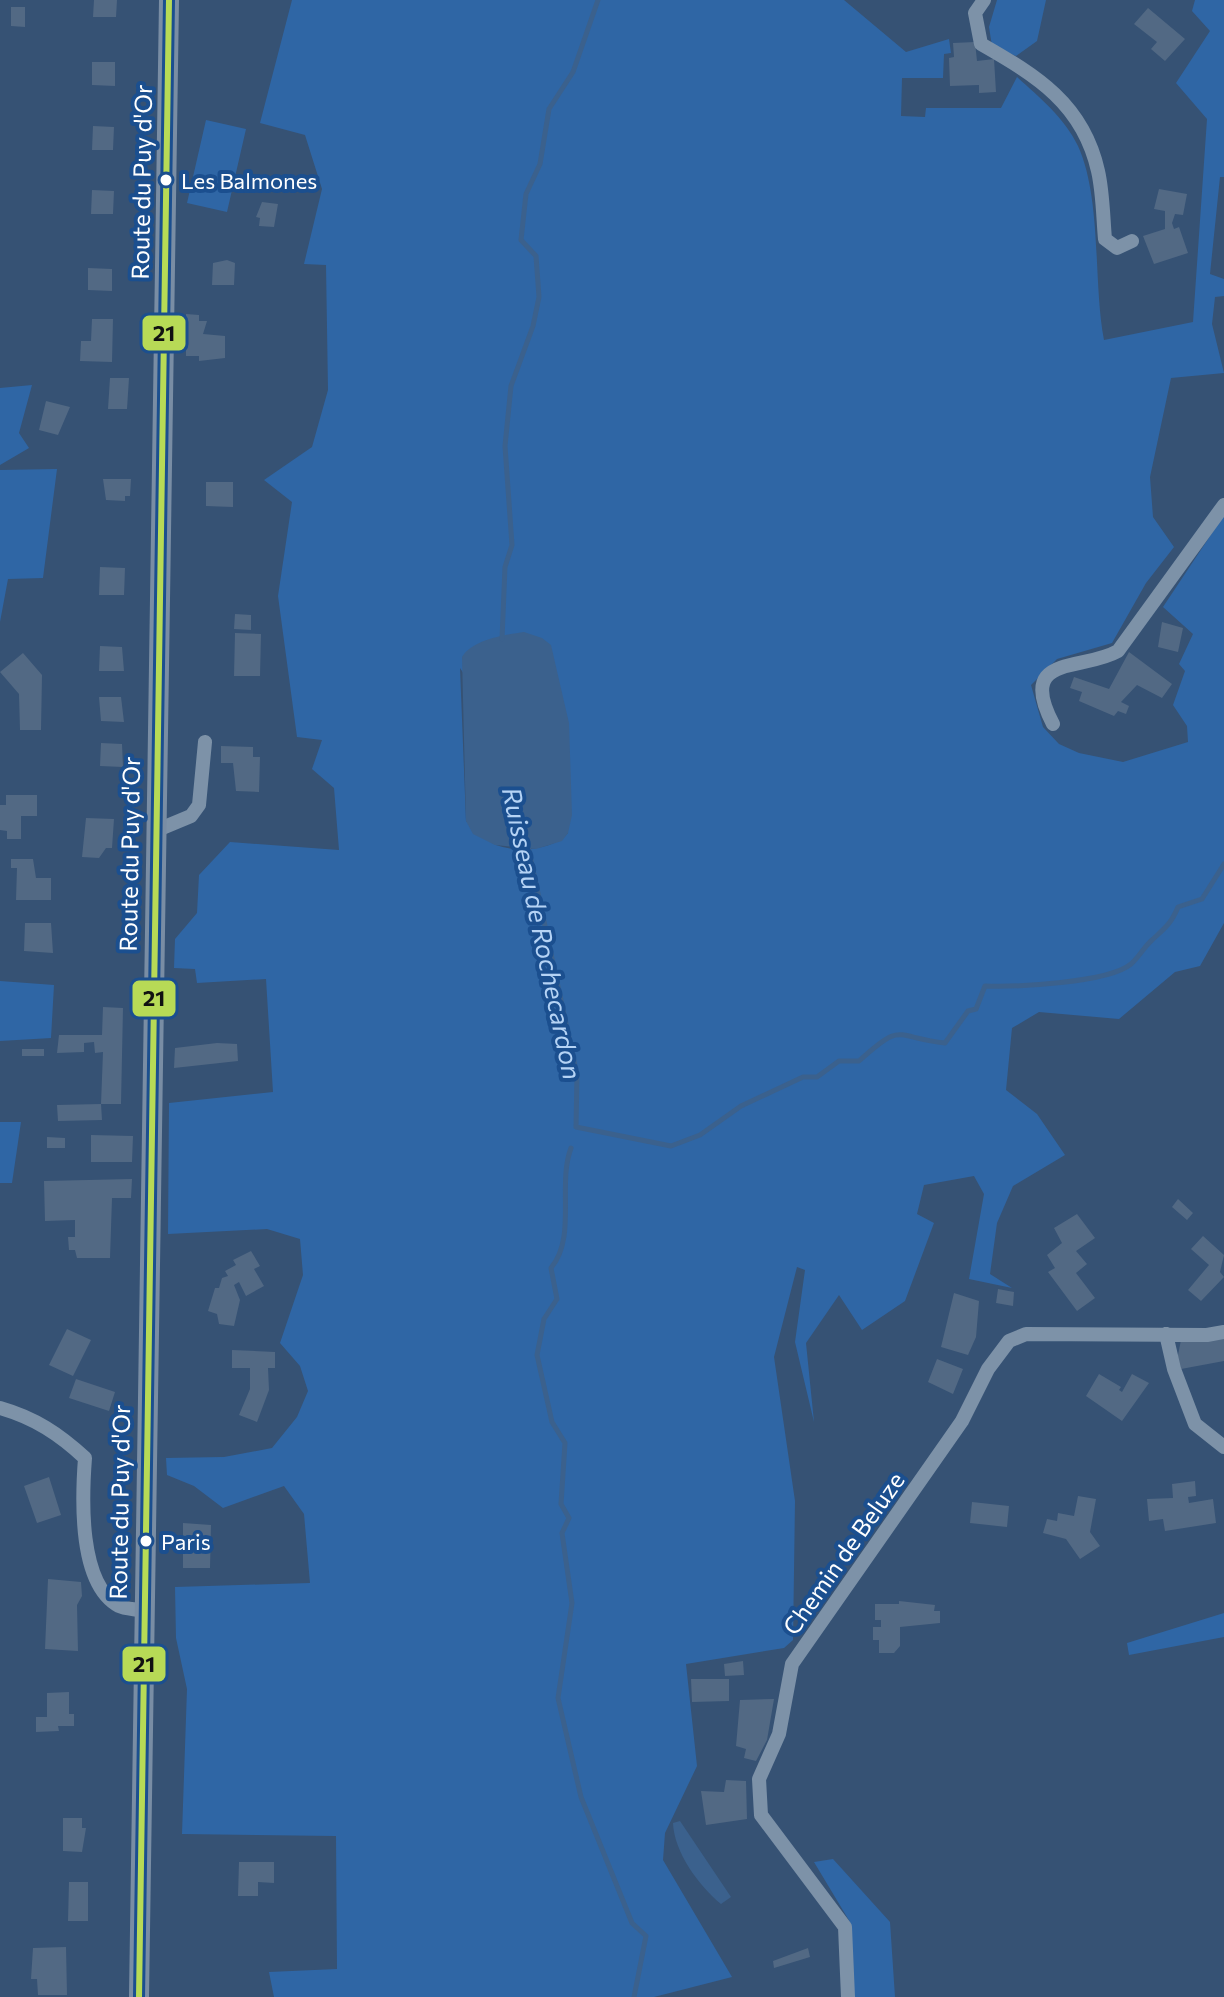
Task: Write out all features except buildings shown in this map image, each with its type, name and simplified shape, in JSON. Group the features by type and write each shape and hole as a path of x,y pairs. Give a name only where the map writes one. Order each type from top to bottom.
{"main road":[{"name":"Route du Puy d'Or","path":"139,1997 169,0"}],"street":[{"path":"984,0 975,13 981,44 1018,63 1055,91 1090,144 1099,173 1105,239 1117,248 1132,241"},
{"path":"1053,724 1043,706 1042,688 1049,674 1063,664 1104,659 1118,651 1224,505"},
{"path":"155,831 191,816 199,805 205,742"},
{"name":"Chemin de Beluze","path":"848,1997 845,1927 761,1815 759,1779 779,1734 792,1664 962,1421 988,1369 1009,1341 1026,1334 1224,1332"},
{"path":"1166,1334 1195,1424 1224,1447"},
{"path":"0,1408 24,1415 58,1434 85,1458 82,1499 88,1555 105,1594 120,1607 144,1611"}],"shaded area":[{"path":"292,0 844,0 906,52 949,39 951,53 944,54 943,78 902,78 901,116 925,117 926,108 1001,108 1017,77 1066,126 1078,146 1091,191 1104,340 1193,322 1207,119 1176,83 1210,31 1192,11 1195,0 1224,0 1224,177 1220,177 1210,274 1224,279 1224,296 1215,297 1212,324 1224,373 1171,378 1150,477 1153,517 1174,547 1146,583 1112,643 1057,659 1031,685 1043,727 1059,744 1079,753 1123,762 1188,742 1187,726 1173,705 1185,671 1179,664 1193,634 1163,607 1224,515 1224,923 1200,966 1175,972 1119,1019 1039,1012 1012,1028 1006,1090 1037,1114 1065,1155 1013,1186 997,1223 990,1274 1012,1288 969,1279 984,1194 974,1176 924,1185 917,1214 934,1223 905,1301 862,1330 839,1295 806,1343 814,1422 795,1342 805,1270 797,1267 774,1357 795,1501 793,1640 784,1648 686,1664 697,1766 665,1833 663,1860 732,1977 654,1997 274,1997 269,1972 337,1969 336,1836 182,1834 187,1689 176,1638 175,1587 310,1583 304,1514 284,1486 223,1508 194,1486 167,1475 166,1458 224,1457 272,1448 297,1417 308,1391 300,1366 280,1343 303,1275 300,1239 267,1229 168,1234 169,1103 273,1092 266,979 197,983 195,969 174,968 175,939 197,913 199,875 230,842 339,850 334,788 312,769 322,740 297,737 278,596 292,502 264,480 312,447 328,390 326,265 304,264 322,189 305,135 260,123","holes":["460,668 568,833 545,846 514,849 492,843 466,821"]},
{"path":"997,0 1046,0 1037,41 1016,56 992,46 989,27"},
{"path":"206,120 246,129 227,212 187,203"},
{"path":"32,385 19,433 29,448 0,465 0,388"},
{"path":"57,469 43,578 8,579 0,622 0,470"},
{"path":"524,632 542,638 551,645 569,723 572,815 568,833 562,841 536,849 495,845 473,834 466,821 462,657 481,642"},
{"path":"0,981 54,985 51,1038 0,1041"},
{"path":"0,1122 21,1122 12,1183 0,1183"},
{"path":"1224,1613 1224,1637 1129,1655 1127,1643"},
{"path":"680,1821 731,1897 721,1904 704,1888 683,1857 673,1823"},
{"path":"833,1859 890,1922 895,1997 854,1997 850,1922 814,1862"}],"waterway":[{"name":"Ruisseau de Rochecardon","path":"502,639 505,567 512,545 505,446 511,386 533,326 539,297 536,256 521,240 526,194 540,164 549,109 573,72 598,0"},
{"path":"527,842 577,1075 576,1127 671,1146 700,1135 741,1106 803,1077 817,1077 839,1061 859,1061 892,1036 945,1043 968,1011 976,1009 985,986 1083,980 1103,976 1131,964 1173,918 1178,907 1202,899 1224,864"},
{"name":"Ruisseau de Rochecardon","path":"571,1148 567,1163 563,1241 551,1268 557,1299 544,1319 537,1355 552,1422 565,1443 561,1504 569,1518 562,1533 572,1603 558,1698 581,1797 632,1923 646,1936 634,1997"}],"transit line":[{"name":"21","path":"139,1997 169,0"}],"place":[{"name":"Les Balmones","path":"166,180"},
{"name":"Paris","path":"146,1541"}]}
